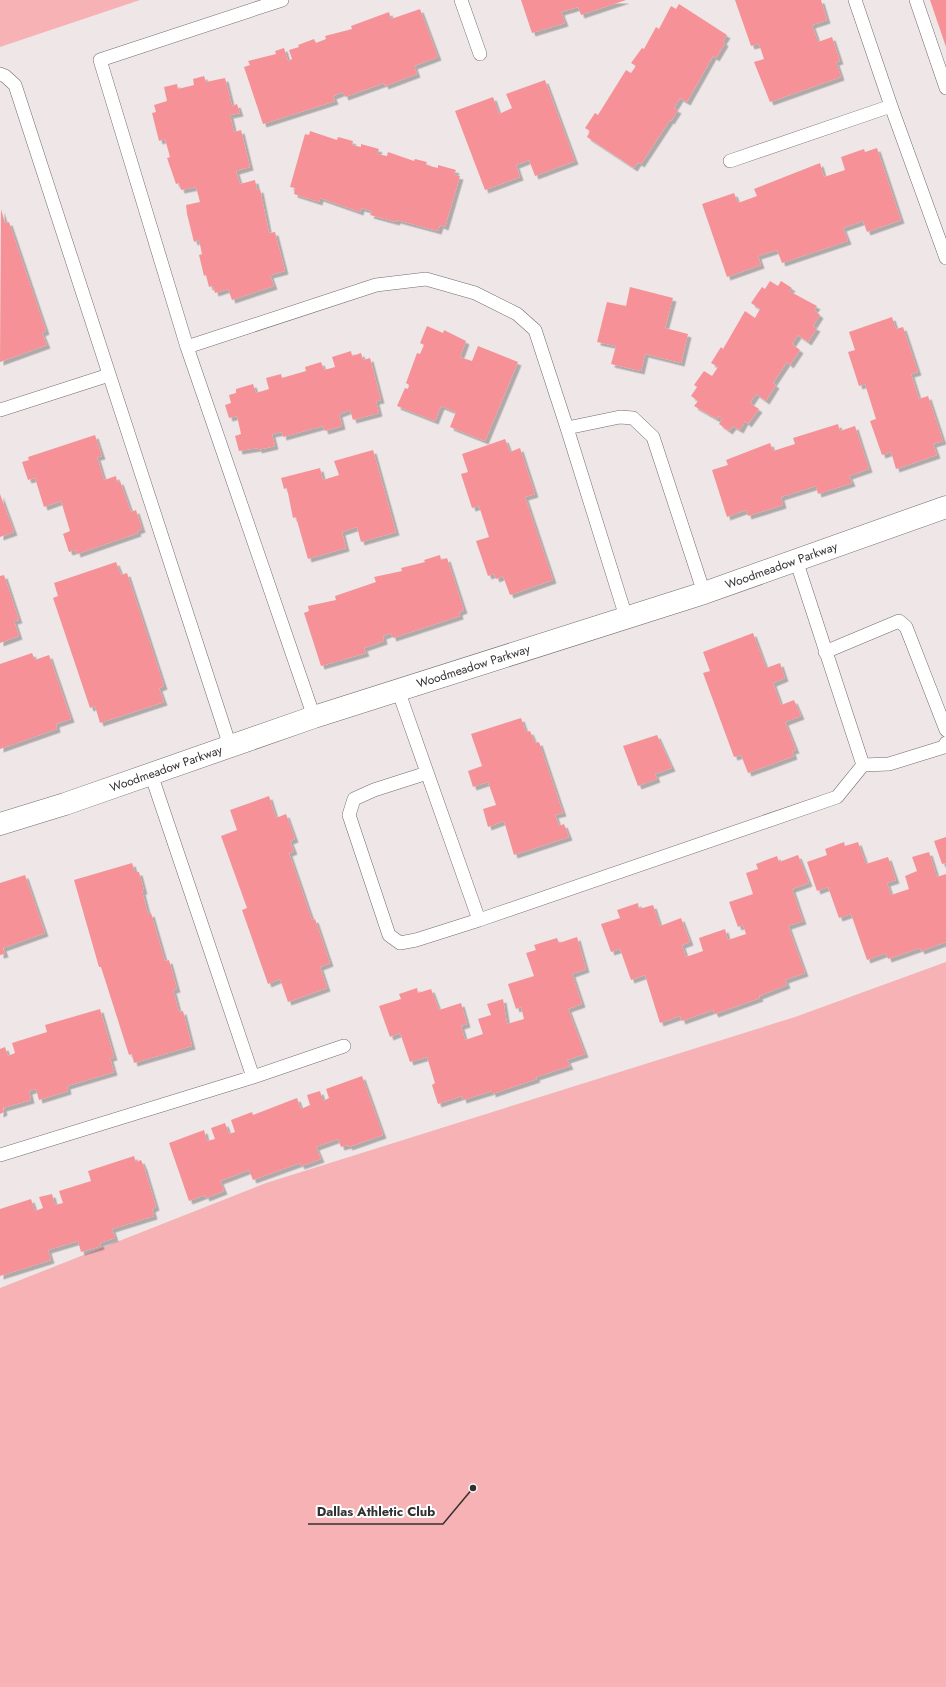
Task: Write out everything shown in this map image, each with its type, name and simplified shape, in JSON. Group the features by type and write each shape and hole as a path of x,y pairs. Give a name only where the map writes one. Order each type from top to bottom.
{"street":[{"name":"Woodmeadow Parkway","path":"0,824 65,804 314,717 704,593 946,507"}],"lane":[{"path":"282,0 100,60 187,347 314,717"},
{"path":"461,0 480,54"},
{"path":"856,0 891,106 946,258"},
{"path":"916,0 946,88"},
{"path":"0,74 5,76 15,85 230,746"},
{"path":"730,161 891,106"},
{"path":"187,347 376,285 426,279 475,293 517,314 535,330 626,617"},
{"path":"0,410 109,375"},
{"path":"567,428 620,417 633,418 653,437 704,593"},
{"path":"796,560 863,765"},
{"path":"826,652 899,621 906,627 946,730"},
{"path":"398,690 478,920"},
{"path":"427,773 374,790 354,799 349,815 389,936 400,943 416,940 478,920 837,797 863,765 889,764 944,747 946,742"},
{"path":"151,774 253,1077"},
{"path":"0,1155 253,1077 344,1046"}],"shaded area":[{"path":"0,0 140,0 0,47"},
{"path":"946,962 946,1687 0,1687 0,1288 266,1183 795,1017"}],"building":[{"path":"521,0 626,0 581,15 578,7 561,12 565,23 532,33"},
{"path":"735,0 821,0 827,20 812,25 818,42 832,37 840,61 836,62 841,77 770,102 754,62 764,59 759,44 751,46"},
{"path":"930,0 946,0 946,47"},
{"path":"679,4 727,35 723,41 725,43 716,58 713,56 687,102 680,98 674,108 678,110 671,121 670,120 641,164 638,162 634,168 587,137 590,131 585,128 595,113 598,115 626,70 631,73 636,66 631,63 642,48 644,49 656,27 659,29 671,6 676,9"},
{"path":"420,9 438,57 414,66 417,74 385,86 384,83 345,97 343,92 333,96 335,101 263,124 244,67 250,65 248,61 276,54 275,51 284,48 288,61 292,59 289,50 299,47 298,45 314,39 316,43 326,39 325,36 352,29 351,26 389,12 391,19"},
{"path":"204,76 206,82 225,78 232,106 237,104 240,113 230,115 234,132 241,130 250,167 236,171 240,184 255,180 257,190 260,189 269,233 275,232 285,271 270,275 274,286 232,300 228,289 215,293 213,286 209,287 206,275 204,276 199,255 202,254 199,240 194,242 186,205 200,202 196,187 181,190 179,183 176,184 167,158 170,157 165,139 159,141 152,113 156,112 154,105 167,101 164,87 177,84 178,89 194,85 193,79"},
{"path":"545,80 575,161 535,176 529,160 516,165 520,177 485,190 455,111 493,97 499,114 512,108 506,94"},
{"path":"310,131 337,140 338,137 353,141 352,145 361,147 361,144 379,149 377,154 387,156 388,152 414,161 415,159 427,162 426,165 438,168 438,165 456,170 454,175 460,176 445,227 440,225 438,231 397,220 396,222 370,215 372,211 361,208 360,212 320,198 319,202 294,194 295,188 290,187 305,134 309,135"},
{"path":"877,148 901,220 867,232 863,221 843,228 848,241 782,263 777,250 758,256 761,265 727,277 702,204 734,193 738,203 757,196 754,189 820,163 824,177 845,170 841,157 864,149 865,152"},
{"path":"1,209 5,223 9,222 46,331 42,333 47,345 0,362"},
{"path":"770,281 778,286 781,281 792,288 789,291 817,306 814,310 820,315 813,326 817,328 808,342 798,335 792,344 800,350 790,365 787,362 773,383 776,385 766,401 756,394 750,403 759,409 748,424 745,421 740,430 733,426 729,431 719,424 722,419 719,416 717,419 694,406 698,401 691,396 697,387 694,385 704,371 712,376 718,367 711,363 721,347 723,349 745,311 755,318 760,309 751,303 762,287 765,289"},
{"path":"630,287 673,298 665,328 688,334 681,363 645,354 641,371 611,364 616,346 597,342 607,302 626,306"},
{"path":"892,317 896,329 903,327 918,372 911,374 919,399 928,396 943,441 933,444 937,455 896,469 891,452 882,455 870,421 876,419 865,384 859,386 848,352 855,350 849,332"},
{"path":"427,326 443,333 444,330 466,341 460,357 472,361 478,346 518,362 485,441 450,427 456,412 441,406 435,421 397,406 405,388 408,389 409,385 406,383 417,353 420,354 424,345 420,343"},
{"path":"351,351 352,356 361,353 363,360 370,358 381,400 376,401 379,413 353,420 350,410 339,414 342,426 325,431 323,426 283,437 282,432 272,434 275,446 258,450 258,448 239,451 235,436 241,434 237,416 229,418 225,405 231,403 229,395 236,393 236,389 253,384 256,393 269,389 266,378 281,374 282,378 306,371 305,367 321,362 324,370 335,367 332,357"},
{"path":"838,424 840,431 855,426 869,469 849,476 852,483 818,494 816,486 781,497 783,505 748,516 746,510 727,517 712,470 728,465 726,460 770,443 773,451 795,444 793,438"},
{"path":"95,435 102,456 97,457 104,480 116,476 117,482 120,481 131,512 136,510 142,529 137,531 138,533 77,554 76,550 69,552 63,534 70,531 61,501 44,507 35,478 28,480 22,462 29,460 28,457"},
{"path":"505,439 510,452 520,448 535,494 525,497 553,580 510,595 503,576 496,579 494,574 488,576 476,541 489,537 479,506 472,508 461,474 468,472 462,454"},
{"path":"373,450 396,532 361,542 357,527 342,532 346,548 308,559 296,517 293,518 287,488 284,489 281,478 320,468 323,480 339,475 334,461"},
{"path":"0,494 14,532 0,537"},
{"path":"440,555 441,560 447,558 464,610 459,612 460,616 393,638 391,633 383,636 384,641 364,648 366,653 321,666 304,613 309,611 308,606 336,600 335,596 376,582 374,577 402,571 401,568 425,562 424,560"},
{"path":"116,562 121,575 127,573 164,686 159,688 164,702 100,723 95,706 90,708 53,598 58,596 54,583"},
{"path":"4,575 19,620 14,621 19,636 0,643 0,576"},
{"path":"753,633 766,668 780,663 785,678 773,683 781,705 794,700 801,716 785,722 796,750 792,751 794,756 748,773 741,755 734,757 703,673 710,671 703,652"},
{"path":"32,653 35,660 49,655 71,719 56,724 57,729 0,749 0,664"},
{"path":"521,718 526,732 530,731 535,743 539,742 563,813 555,815 559,826 564,824 569,837 514,855 504,821 488,827 483,809 496,805 488,782 473,787 468,771 482,766 471,734"},
{"path":"657,735 672,768 655,774 657,779 638,786 623,746"},
{"path":"269,796 276,818 286,814 295,839 290,841 294,851 289,853 312,920 315,919 330,963 320,967 327,988 288,1002 280,979 268,984 242,910 247,908 221,836 237,830 230,810"},
{"path":"946,837 946,863 942,864 934,841"},
{"path":"844,842 845,846 858,842 866,864 888,857 896,880 887,883 891,895 909,889 905,876 917,871 912,857 929,852 937,877 946,874 946,942 921,951 920,948 888,959 886,953 867,960 851,914 839,918 828,887 817,891 807,862 827,855 825,849"},
{"path":"798,855 809,883 792,889 803,921 788,926 805,973 785,980 787,985 759,996 760,998 715,1014 713,1010 682,1021 680,1016 660,1023 645,975 631,980 620,949 611,952 601,924 620,918 617,910 638,903 639,909 653,905 660,926 681,918 690,942 682,945 686,957 703,951 699,938 725,929 728,940 746,934 743,925 738,927 729,902 753,894 746,873 758,869 756,864 777,856 779,862"},
{"path":"132,863 135,872 139,872 148,914 151,913 165,961 169,960 177,989 173,990 179,1012 183,1011 192,1046 134,1063 132,1054 129,1055 101,967 99,967 74,880"},
{"path":"25,875 45,933 3,948 5,954 0,955 0,883"},
{"path":"577,937 586,969 572,974 582,1004 568,1009 585,1054 567,1060 570,1066 536,1077 537,1079 492,1094 492,1091 463,1100 462,1096 438,1104 432,1085 435,1083 427,1057 410,1062 400,1033 390,1037 379,1006 401,999 399,994 417,988 418,993 431,989 439,1010 461,1003 467,1024 461,1026 465,1040 483,1034 478,1019 491,1015 487,1004 503,999 507,1024 524,1019 521,1007 516,1009 508,984 534,976 526,953 536,950 534,945 557,938 559,943"},
{"path":"100,1009 114,1057 110,1058 114,1072 67,1086 68,1091 39,1100 36,1089 29,1091 31,1100 3,1108 4,1112 0,1114 0,1049 5,1047 8,1056 15,1053 12,1043 47,1032 45,1025"},
{"path":"362,1076 383,1135 349,1147 348,1145 341,1147 338,1139 316,1147 321,1159 301,1166 300,1163 253,1180 249,1170 220,1181 224,1191 206,1198 205,1195 189,1201 169,1143 204,1130 207,1141 215,1139 211,1128 225,1123 229,1134 235,1132 231,1120 252,1112 253,1115 297,1098 301,1109 310,1105 307,1095 320,1091 323,1101 329,1098 326,1089"},
{"path":"134,1156 136,1162 141,1160 144,1167 156,1207 152,1209 154,1216 112,1229 115,1238 100,1243 101,1246 81,1252 78,1241 48,1250 51,1260 0,1276 0,1209 31,1199 35,1211 43,1208 39,1197 52,1194 55,1205 63,1203 59,1191 91,1181 88,1171"}],"place":[{"name":"Dallas Athletic Club","path":"473,1488"}]}
